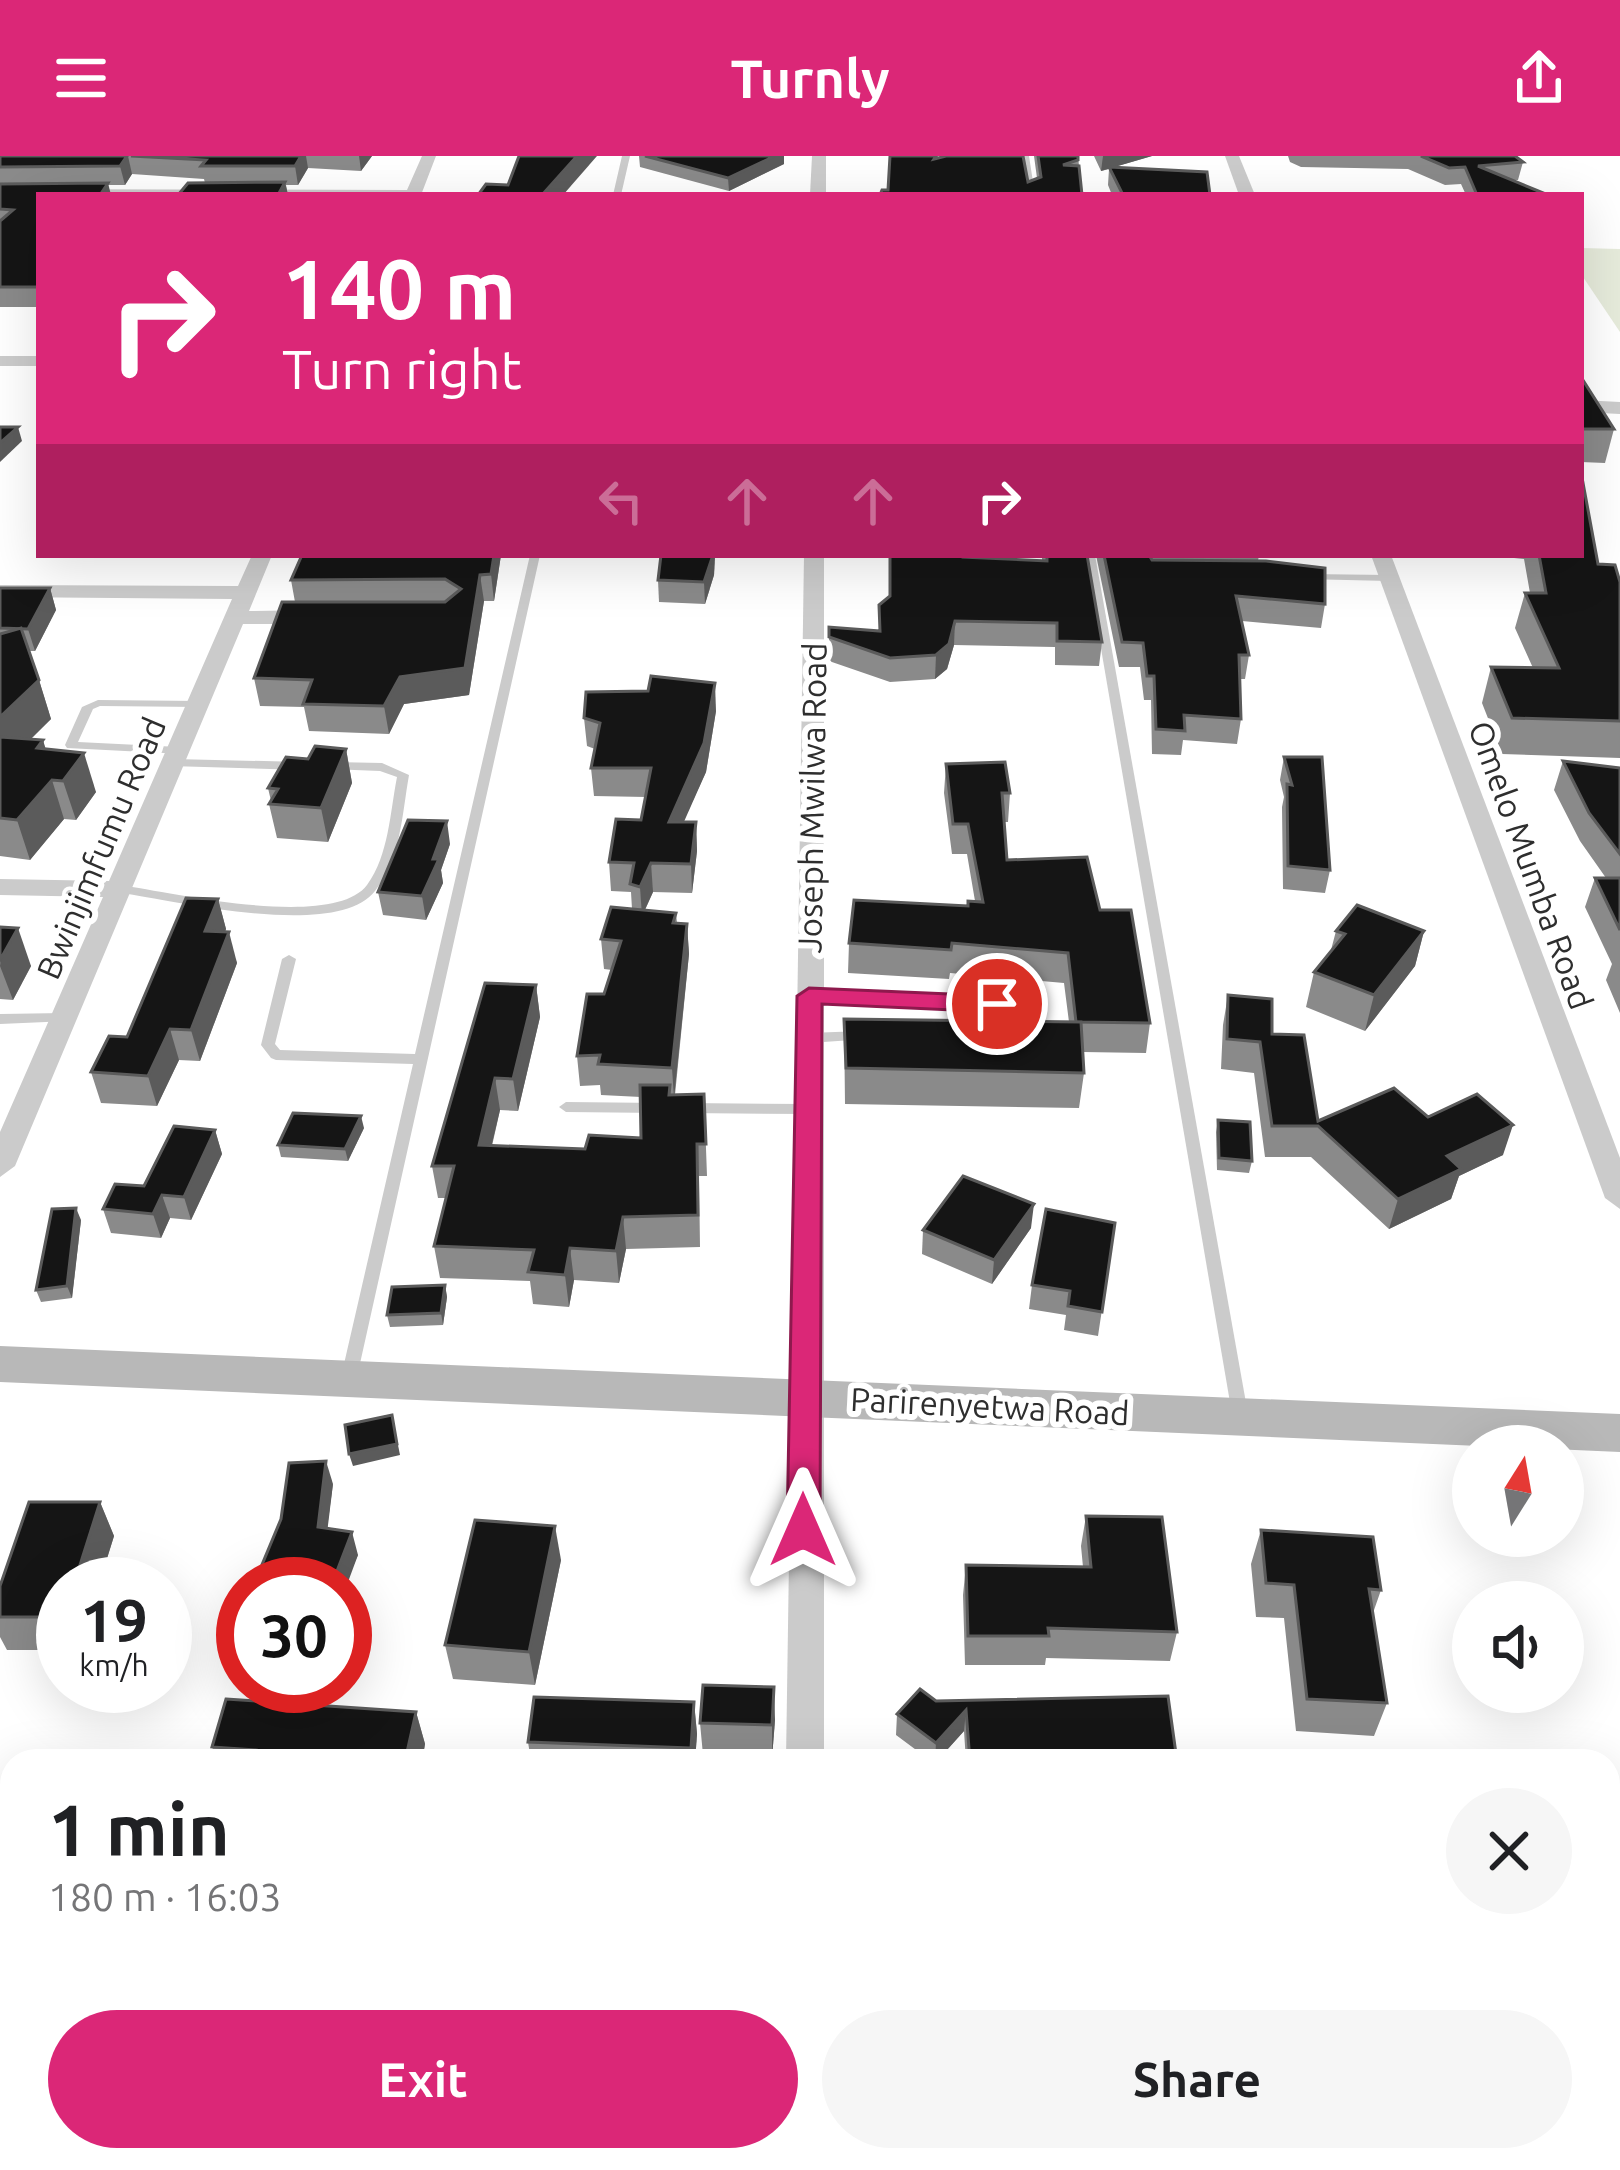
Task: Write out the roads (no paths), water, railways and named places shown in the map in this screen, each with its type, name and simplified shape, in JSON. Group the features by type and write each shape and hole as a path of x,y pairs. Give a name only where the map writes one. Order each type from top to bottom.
{"main road":[{"name":"Parirenyetwa Road","path":"0,1364 1620,1433"}],"street":[{"path":"414,192 429,156"},
{"path":"818,192 819,156"},
{"path":"1232,156 1245,192"},
{"path":"0,194 36,194"},
{"path":"0,361 36,361"},
{"path":"1584,406 1617,412"},
{"name":"Bwinjimfumu Road","path":"0,1166 261,558"},
{"name":"Joseph Mwilwa Road","path":"805,1749 814,558"},
{"name":"Omelo Mumba Road","path":"1385,566 1620,1198"},
{"path":"0,591 240,605 330,617"},
{"path":"0,887 121,889"}],"lane":[{"path":"618,192 626,156"},
{"path":"1025,156 1031,192"},
{"path":"348,1379 534,558"},
{"path":"1091,558 1241,1417"},
{"path":"1294,578 1385,566"},
{"path":"121,889 275,909 338,909 362,898 386,862 403,775 394,770 176,757 71,745 88,706 199,704"},
{"path":"289,959 268,1045 276,1054 421,1059"},
{"path":"809,996 997,1004 1017,1009 1024,1018 1011,1030 980,1032"},
{"path":"0,1018 64,1018"},
{"path":"809,1038 873,1036"},
{"path":"566,1107 808,1109"}]}
